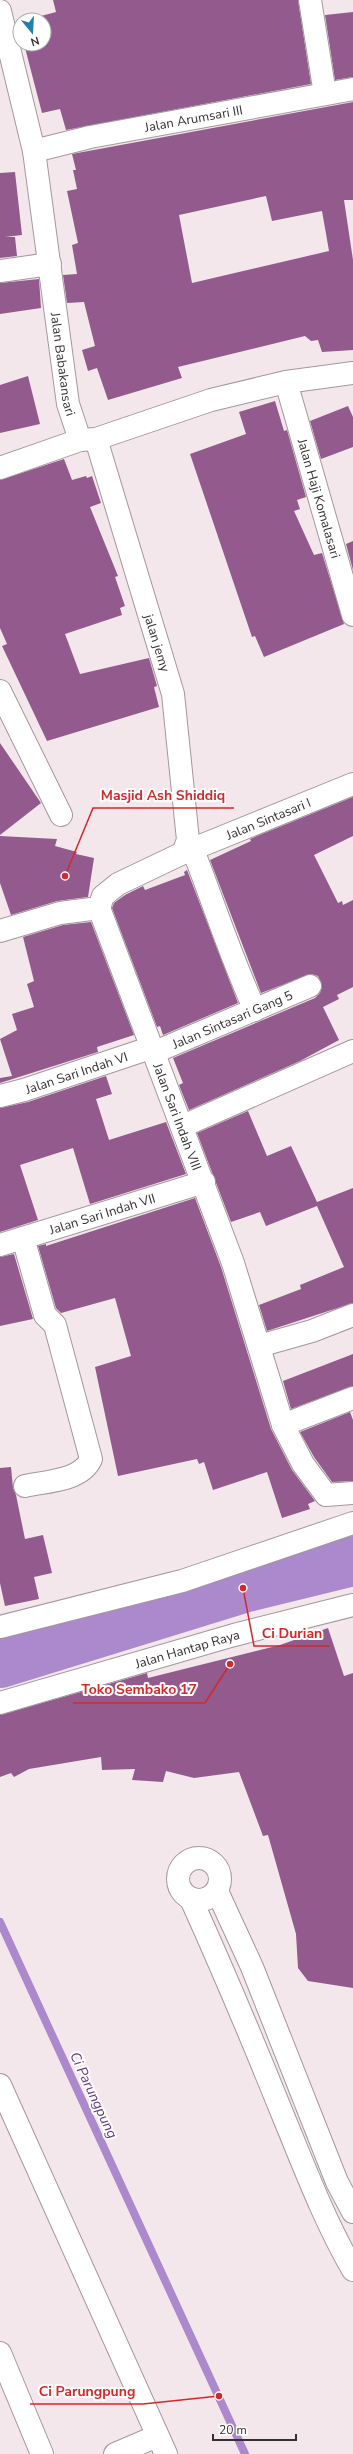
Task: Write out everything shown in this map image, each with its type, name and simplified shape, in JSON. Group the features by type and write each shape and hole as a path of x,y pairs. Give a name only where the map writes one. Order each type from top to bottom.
{"street":[{"path":"310,0 325,94"},
{"name":"Jalan Babakansari","path":"0,11 34,151 68,404 88,439"},
{"name":"Jalan Arumsari III","path":"34,151 90,137 353,89"},
{"path":"0,271 50,264"},
{"path":"0,468 211,400 286,382 353,373"},
{"name":"Jalan Haji Komalasari","path":"286,382 353,615"},
{"name":"jalan jemy","path":"88,439 173,694 188,852"},
{"path":"0,691 61,815"},
{"name":"Jalan Sintasari I","path":"99,908 103,896 118,884 188,852 353,784"},
{"path":"188,852 216,908 233,963 255,1010"},
{"path":"0,932 60,913 99,908"},
{"name":"Jalan Sari Indah VIII","path":"99,908 183,1126 233,1263 283,1425 303,1464 326,1495 351,1524"},
{"name":"Jalan Sintasari Gang 5","path":"154,1050 255,1010 310,986"},
{"name":"Jalan Sari Indah VI","path":"0,1096 154,1050"},
{"path":"183,1126 353,1051"},
{"name":"Jalan Sari Indah VII","path":"0,1245 204,1182"},
{"path":"23,1238 45,1315 55,1325 91,1459 87,1468 77,1474 25,1486"},
{"path":"259,1346 312,1331 353,1315"},
{"path":"283,1425 353,1398"},
{"path":"326,1495 353,1493"},
{"path":"0,1627 182,1581 351,1524"},
{"name":"Jalan Hantap Raya","path":"0,1703 234,1635 352,1610"},
{"path":"198,1858 209,1860 217,1867 221,1878 217,1891 212,1897 202,1901 191,1899 182,1892 178,1881 180,1870 187,1862 198,1858"},
{"path":"217,1891 252,1966 337,2182 353,2212"},
{"path":"191,1899 232,1990 315,2191 341,2249 353,2270"},
{"path":"0,2085 162,2445 115,2454"},
{"path":"315,2191 337,2182"},
{"path":"0,2353 42,2454"}],"building":[{"path":"53,0 298,0 311,84 66,130 60,109 42,113 26,52 52,52 52,13 56,12"},
{"path":"353,12 353,77 335,80 325,15"},
{"path":"353,102 353,200 344,200 353,260 353,350 322,352 318,340 311,341 305,336 178,367 182,378 108,400 97,368 88,371 82,350 95,346 84,302 67,303 63,275 77,274 72,245 78,243 67,191 77,189 73,170 76,170 72,154","holes":["266,196 272,221 322,211 329,251 192,283 179,215"]},
{"path":"15,172 22,235 5,237 15,237 17,256 0,258 0,173"},
{"path":"39,279 41,308 0,314 0,283"},
{"path":"28,376 40,424 0,433 0,385"},
{"path":"275,401 284,431 287,430 306,497 297,500 300,509 294,511 314,555 322,553 344,624 264,657 255,636 252,637 190,454 246,434 239,412"},
{"path":"348,406 353,417 353,447 321,459 310,421"},
{"path":"64,459 72,480 92,476 101,503 90,507 118,576 115,577 125,606 120,608 122,615 65,634 80,674 149,658 157,686 154,687 159,707 47,741 2,646 7,644 0,628 0,480"},
{"path":"353,541 353,570 346,544"},
{"path":"0,743 41,803 0,835"},
{"path":"353,797 353,836 314,855 338,903 342,901 343,905 353,900 353,987 337,995 339,999 323,1007 339,1040 300,1061 189,1110 179,1085 183,1083 173,1058 315,998 320,993 322,987 318,976 311,974 261,993 210,860 251,841 250,839"},
{"path":"0,836 57,839 55,846 77,852 76,854 94,858 88,897 57,901 11,915 0,883"},
{"path":"187,870 238,1003 163,1035 160,1026 157,1027 112,908 114,903 125,895 143,886 145,890 185,875 184,872"},
{"path":"91,922 134,1035 97,1047 98,1052 0,1083 0,1078 12,1076 0,1039 17,1030 12,1014 34,1007 27,984 34,981 23,937 63,925"},
{"path":"106,1076 112,1094 96,1099 109,1140 166,1122 186,1174 90,1204 73,1148 20,1165 38,1220 0,1232 0,1108 28,1102"},
{"path":"248,1111 267,1156 291,1146 317,1202 353,1188 353,1303 267,1331 259,1305 301,1289 300,1285 344,1267 317,1206 266,1226 260,1212 231,1222 197,1133"},
{"path":"195,1198 221,1267 271,1429 292,1470 315,1501 308,1504 310,1509 282,1518 267,1472 213,1490 204,1462 199,1464 197,1459 118,1476 95,1367 131,1356 115,1298 61,1313 56,1308 38,1246 46,1244 46,1246"},
{"path":"14,1254 33,1319 0,1326 0,1257"},
{"path":"353,1354 353,1386 291,1409 283,1381"},
{"path":"350,1412 353,1420 353,1481 332,1482 314,1457 300,1432"},
{"path":"11,1467 13,1488 16,1495 25,1539 43,1535 52,1573 34,1577 39,1599 5,1606 0,1583 0,1468"},
{"path":"328,1628 344,1676 353,1673 353,1988 308,1981 298,1968 296,1934 268,1835 263,1836 239,1772 194,1778 166,1771 163,1782 132,1780 135,1769 102,1770 101,1757 29,1769 14,1777 11,1773 0,1777 0,1715 147,1673 148,1678 280,1645"}],"waterway":[{"path":"0,1663 243,1588 353,1561"},
{"name":"Ci Parungpung","path":"0,1922 245,2454"}],"place":[{"name":"Masjid Ash Shiddiq","path":"65,876"},
{"name":"Ci Durian","path":"243,1588"},
{"name":"Toko Sembako 17","path":"230,1664"},
{"name":"Ci Parungpung","path":"219,2396"}]}
